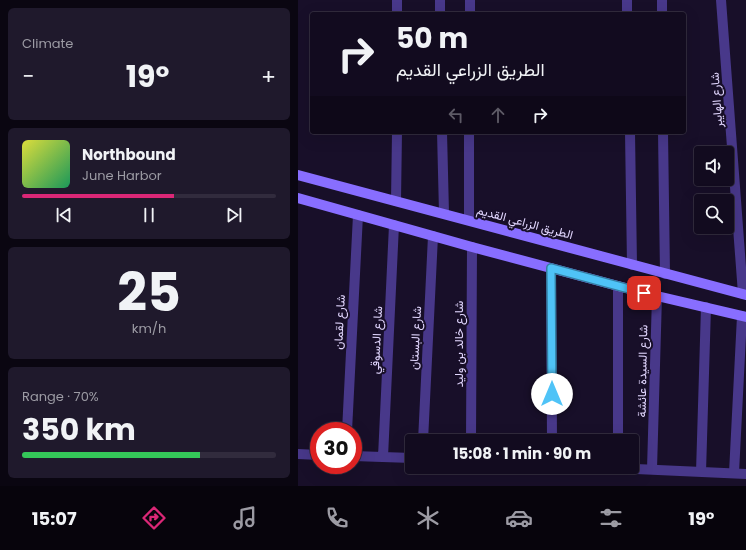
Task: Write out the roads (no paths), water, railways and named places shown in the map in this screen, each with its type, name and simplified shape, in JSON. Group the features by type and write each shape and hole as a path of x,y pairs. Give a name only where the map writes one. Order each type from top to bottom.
{"main road":[{"name":"الطريق الزراعي القديم","path":"298,175 444,213 744,295"},
{"path":"298,198 618,286 744,317"}],"street":[{"path":"397,0 397,12"},
{"path":"440,0 440,12"},
{"path":"470,0 470,12"},
{"path":"627,0 627,12"},
{"path":"662,0 662,12"},
{"name":"شارع الهايبر","path":"721,0 744,295"},
{"path":"396,201 397,134"},
{"path":"442,134 444,213"},
{"path":"469,134 469,220"},
{"path":"630,134 632,265"},
{"path":"663,134 665,274"},
{"name":"شارع لقمان","path":"347,422 358,215"},
{"name":"شارع الدسوقي","path":"383,457 394,225"},
{"name":"شارع البستان","path":"423,434 432,236"},
{"name":"شارع خالد بن وليد","path":"471,434 472,247"},
{"path":"551,268 552,434"},
{"path":"618,286 618,434"},
{"name":"شارع السيدة عائشة","path":"652,469 657,296"},
{"path":"701,472 706,307"},
{"path":"734,473 744,317"},
{"path":"298,454 310,455"},
{"path":"362,456 405,458"},
{"path":"639,469 746,474"}]}
